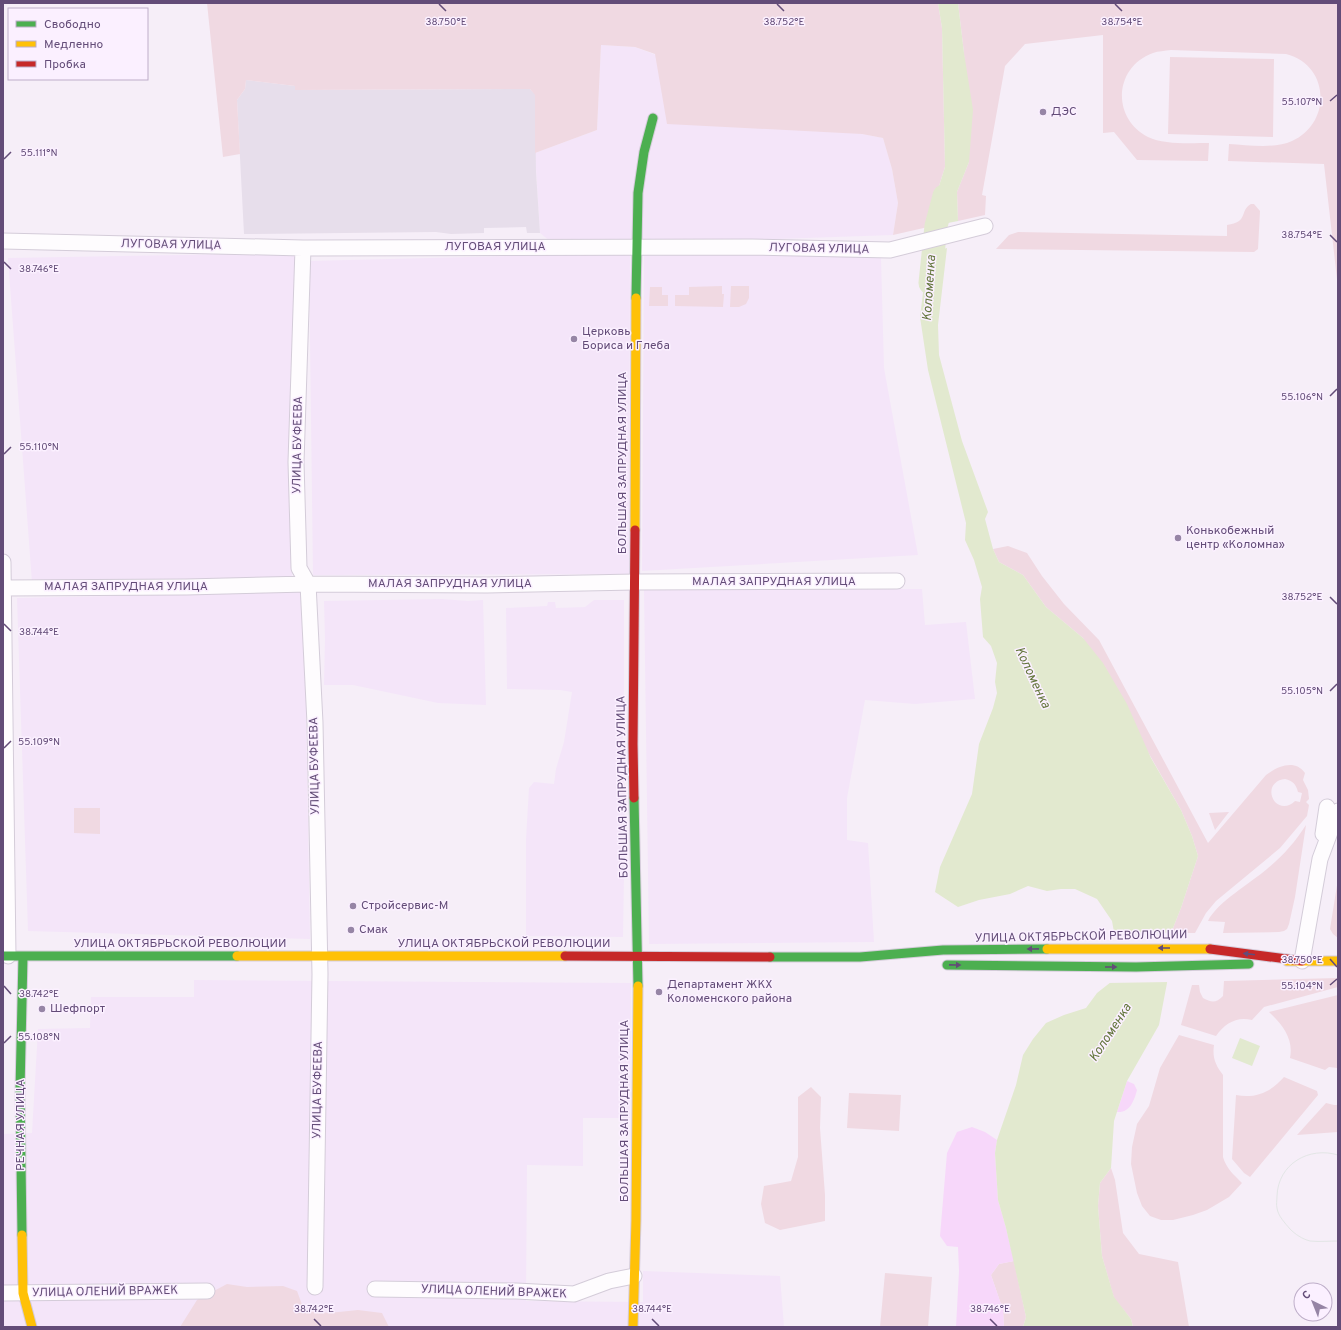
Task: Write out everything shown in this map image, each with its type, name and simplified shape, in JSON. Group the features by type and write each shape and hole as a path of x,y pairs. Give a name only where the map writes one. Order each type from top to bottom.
{"main road":[{"name":"БОЛЬШАЯ ЗАПРУДНАЯ УЛИЦА","path":"633,1327 636,1204 638,956 633,744 636,247 638,193 644,152 653,118"},
{"name":"УЛИЦА ОКТЯБРЬСКОЙ РЕВОЛЮЦИИ","path":"6,956 860,957 943,950 1203,948 1302,961"},
{"name":"РЕЧНАЯ УЛИЦА","path":"23,956 20,1090 23,1293 32,1327"},
{"name":"УЛИЦА ОКТЯБРЬСКОЙ РЕВОЛЮЦИИ","path":"860,957 912,962"},
{"name":"УЛИЦА ОКТЯБРЬСКОЙ РЕВОЛЮЦИИ","path":"941,964 1072,967 1203,966 1302,961 1338,961"}],"street":[{"name":"ЛУГОВАЯ УЛИЦА","path":"3,240 303,248 744,247 890,250 985,226"},
{"name":"УЛИЦА БУФЕЕВА","path":"303,248 296,462 299,568 308,584 315,723 319,956 315,1288"},
{"path":"3,562 6,956"},
{"name":"МАЛАЯ ЗАПРУДНАЯ УЛИЦА","path":"3,588 186,588 308,584 487,585 635,582 897,581"},
{"path":"1302,961 1320,859 1332,809"},
{"name":"УЛИЦА ОЛЕНИЙ ВРАЖЕК","path":"375,1289 516,1291 574,1294 609,1281 634,1276"},
{"name":"УЛИЦА ОЛЕНИЙ ВРАЖЕК","path":"3,1293 207,1292"}],"shaded area":[{"path":"207,3 938,3 942,28 945,167 932,208 928,227 893,235 898,203 892,169 883,138 862,134 667,124 655,54 635,47 601,45 597,130 535,153 535,95 530,89 295,90 295,86 246,80 245,89 237,100 240,154 223,157"},
{"path":"958,3 1338,3 1338,288 1324,164 1228,161 1229,144 1261,146 1278,145 1292,141 1305,133 1314,121 1319,108 1320,95 1318,82 1311,70 1301,60 1286,54 1171,50 1155,52 1140,60 1131,69 1125,81 1122,93 1123,106 1128,118 1136,129 1154,140 1178,143 1209,143 1208,161 1137,160 1114,132 1103,133 1103,35 1025,44 1005,66 982,195 986,196 985,215 958,221 957,192 969,162 964,53"},
{"path":"601,45 635,47 862,134 883,138 892,169 898,203 893,235 693,242 551,242 540,233 535,153 597,130"},
{"path":"1170,57 1274,59 1273,137 1168,134"},
{"path":"246,80 295,86 295,90 530,89 535,94 536,172 540,233 527,233 526,227 484,228 484,233 451,234 436,232 244,234 237,100 245,89"},
{"path":"1254,204 1260,211 1258,249 1254,252 996,249 1009,235 1018,232 1227,236 1227,225 1234,224 1241,219 1247,207"},
{"path":"296,253 292,582 32,582 8,258"},
{"path":"630,253 629,574 313,575 309,261"},
{"path":"773,254 881,258 884,368 918,555 642,571 644,256"},
{"path":"722,286 722,294 724,294 723,307 675,306 675,295 689,295 689,287"},
{"path":"731,286 749,286 749,298 746,304 739,307 730,307"},
{"path":"650,287 662,287 662,295 668,295 668,306 649,306"},
{"path":"1008,546 1027,553 1042,576 1064,604 1099,640 1208,843 1266,775 1286,765 1296,766 1305,773 1303,780 1308,790 1309,799 1306,802 1309,805 1307,816 1280,848 1216,901 1206,913 1195,933 1171,933 1198,856 1192,836 1181,810 1083,638 1046,607 1023,575 999,562 993,549","holes":["1285,779 1294,783 1298,792 1302,793 1300,802 1295,801 1288,806 1282,806 1275,802 1271,790 1272,787 1277,781"]},
{"path":"922,589 925,625 966,622 975,699 915,704 865,700 847,798 847,840 868,843 874,942 649,944 644,590"},
{"path":"304,592 310,939 28,931 17,598"},
{"path":"442,599 468,601 483,600 486,705 438,703 353,685 324,685 324,601"},
{"path":"594,600 624,600 622,767 625,788 625,810 623,937 526,936 526,839 529,788 534,782 554,784 556,769 564,742 572,692 560,690 507,689 506,608 547,606 548,602 555,602 556,608 585,607"},
{"path":"74,808 100,808 100,834 74,833"},
{"path":"1229,812 1215,830 1209,813"},
{"path":"1306,825 1295,897 1287,929 1279,932 1223,933 1225,922 1208,921 1218,907 1278,859 1293,843"},
{"path":"1338,879 1338,938 1330,929"},
{"path":"1338,978 1338,987 1264,1007 1252,1020 1241,1019 1227,1024 1216,1036 1181,1025 1192,985 1199,985 1203,998 1214,1002 1223,996 1224,981"},
{"path":"194,980 631,983 630,1118 583,1118 583,1166 527,1165 526,1301 643,1302 643,1271 780,1276 784,1327 3,1327 3,1134 32,1133 38,1029 90,1028 91,997 194,997"},
{"path":"1338,995 1337,1068 1329,1067 1325,1070 1290,1058 1291,1051 1289,1038 1286,1032 1269,1012"},
{"path":"1179,1035 1214,1045 1215,1062 1223,1075 1223,1157 1228,1168 1242,1183 1229,1197 1207,1210 1173,1220 1161,1220 1150,1216 1142,1206 1137,1193 1131,1164 1132,1147 1137,1124 1149,1106 1160,1068"},
{"path":"1284,1077 1317,1091 1318,1095 1250,1177 1244,1173 1232,1159 1236,1095 1250,1096 1262,1093 1274,1087"},
{"path":"811,1087 821,1097 820,1128 825,1195 825,1221 780,1230 765,1223 761,1204 764,1186 791,1181 798,1157 798,1097"},
{"path":"849,1093 901,1095 899,1131 847,1128"},
{"path":"1326,1103 1338,1105 1338,1132 1297,1135"},
{"path":"1111,1168 1115,1180 1123,1233 1139,1254 1178,1262 1189,1327 1133,1327 1131,1319 1114,1298 1102,1256 1098,1206 1100,1183"},
{"path":"1014,1261 1026,1317 1023,1327 1004,1327 1003,1310 991,1275 999,1264"},
{"path":"885,1273 932,1277 928,1327 880,1327"},
{"path":"227,1284 247,1287 283,1286 297,1291 304,1310 329,1313 358,1310 382,1313 389,1327 180,1327 197,1300"}],"sand":[{"path":"1127,1081 1134,1084 1137,1090 1136,1094 1131,1106 1125,1111 1117,1112"},
{"path":"972,1127 985,1132 997,1140 995,1153 998,1200 1014,1261 999,1264 991,1275 1003,1310 1004,1327 956,1327 959,1271 958,1247 947,1246 940,1236 947,1153 957,1132"}],"water":[{"path":"938,3 958,3 973,110 969,162 957,192 958,221 928,227 932,208 945,167 942,28"},
{"path":"947,248 938,325 939,355 962,441 988,512 985,519 993,549 999,562 1023,575 1046,607 1083,638 1103,663 1127,704 1151,758 1181,810 1192,836 1198,856 1171,933 1167,983 1159,1025 1127,1081 1114,1121 1111,1168 1100,1183 1098,1206 1102,1256 1114,1297 1131,1319 1133,1327 1023,1327 1026,1317 1006,1228 998,1200 995,1153 997,1140 1016,1085 1023,1055 1033,1039 1046,1023 1086,1008 1097,993 1111,982 1115,938 1112,921 1097,899 1075,889 1047,891 1028,886 1010,894 979,900 958,907 935,892 940,867 972,794 979,744 993,708 997,693 995,682 997,663 991,646 983,637 980,599 982,587 974,560 965,540 966,523 928,370 920,317 928,253"},
{"path":"1240,1038 1260,1046 1252,1066 1232,1058"}],"pier":[{"path":"1112,932 1173,933 1169,982 1107,983 1109,981 1113,938"}],"waterway":[{"name":"Коломенка","path":"930,283 936,226 944,196"}],"tram line":[{"path":"1338,1155 1316,1153 1297,1160 1283,1175 1277,1196 1279,1214 1294,1233 1310,1241 1338,1241"}],"traffic: fast":[{"path":"636,298 638,193 644,152 653,118"},
{"path":"634,798 638,986"},
{"path":"770,957 860,957 943,950 1047,949"},
{"path":"3,956 237,956"},
{"path":"22,1235 20,1090 23,956"},
{"path":"947,965 1136,967 1249,964"}],"traffic: slow":[{"path":"635,530 636,298"},
{"path":"1047,949 1210,949"},
{"path":"237,956 565,956"},
{"path":"1287,961 1338,961"},
{"path":"633,1327 636,1220 638,986"},
{"path":"22,1235 23,1293 32,1327"}],"traffic: jam":[{"path":"634,798 633,744 635,530"},
{"path":"1210,949 1302,961"},
{"path":"565,956 770,957"}],"place":[{"name":"ДЭС","path":"1043,112"},
{"name":"Церковь Бориса и Глеба","path":"574,339"},
{"name":"Конькобежный центр «Коломна»","path":"1178,538"},
{"name":"Стройсервис-М","path":"353,906"},
{"name":"Смак","path":"351,930"},
{"name":"Департамент ЖКХ Коломенского района","path":"659,992"},
{"name":"Шефпорт","path":"42,1009"}]}
